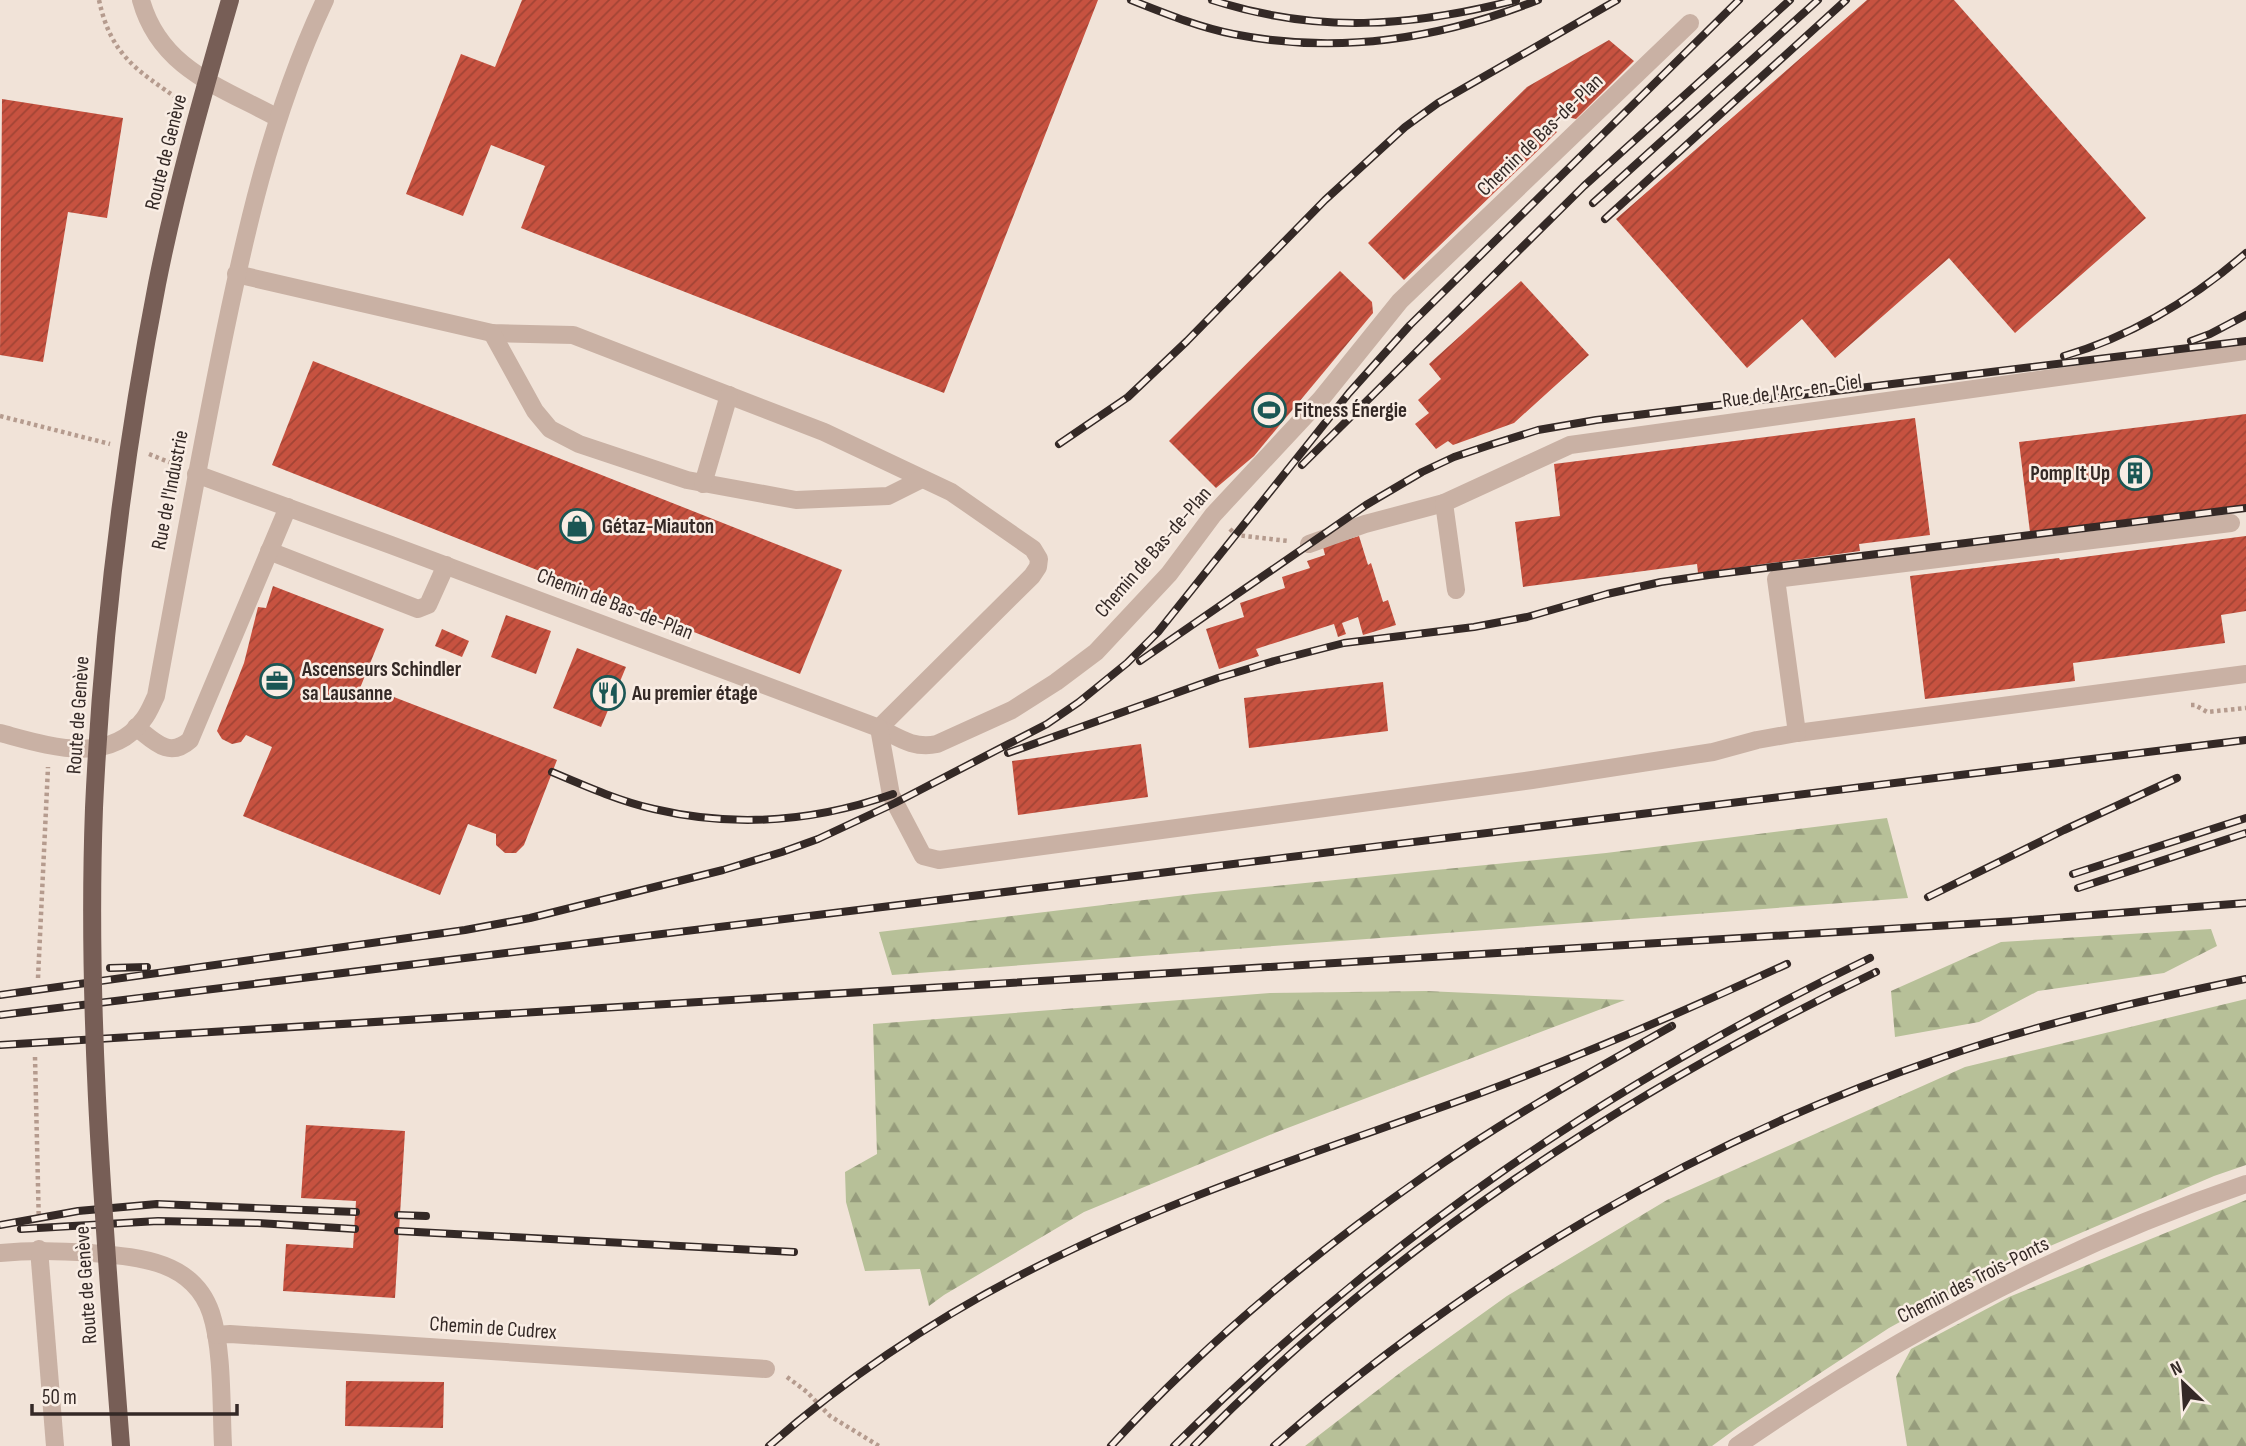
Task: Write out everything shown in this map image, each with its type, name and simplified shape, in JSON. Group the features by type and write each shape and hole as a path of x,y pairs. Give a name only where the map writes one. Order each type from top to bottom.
{"main road":[{"name":"Route de Genève","path":"121,1446 97,1087 93,948 94,810 103,663 128,457 157,284 194,126 230,0"}],"street":[{"path":"141,0 155,35 171,55 188,69 278,118"},
{"name":"Rue de l'Industrie","path":"0,733 76,750 103,746 126,737 143,720 156,696 236,274 259,180 278,118 296,66 325,0"},
{"name":"Chemin de Bas-de-Plan","path":"196,474 879,727 909,743 924,747 937,744 1012,710 1096,652 1169,574 1213,515 1321,399 1400,301 1690,23"},
{"path":"236,274 492,333 573,335 824,432 951,492 1034,549 1039,559 1038,567 1032,576 879,727 891,795 923,856 939,860 1532,780 1713,752 1797,733 2246,674"},
{"path":"492,333 535,411 550,429 579,444 704,484 796,500 888,496 922,479"},
{"name":"Rue de l'Arc-en-Ciel","path":"1309,544 1364,524 1444,503 1570,445 2246,351"},
{"path":"704,484 729,395"},
{"path":"1444,503 1456,590"},
{"path":"136,727 167,749 176,750 190,740 288,507"},
{"path":"1797,733 1776,579 2231,523"},
{"path":"269,551 418,608 428,605 446,565"},
{"name":"Chemin des Trois-Ponts","path":"1737,1446 1837,1380 1923,1329 2003,1287 2100,1242 2246,1184"},
{"path":"0,1253 38,1250 140,1257 167,1266 185,1277 198,1290 210,1311 216,1335 223,1446"},
{"path":"38,1250 55,1446"},
{"name":"Chemin de Cudrex","path":"216,1335 766,1369"}],"path":[{"path":"99,0 104,24 120,53 136,70 188,106"},
{"path":"0,416 120,446"},
{"path":"146,453 196,474"},
{"path":"1213,515 1236,536 1309,544"},
{"path":"38,978 49,745"},
{"path":"35,1057 38,1250"},
{"path":"807,1392 830,1416 879,1446"}],"green space":[{"path":"1887,818 1908,898 892,975 879,932 1194,894 1606,853"},
{"path":"2211,929 2217,946 2164,973 2038,991 1979,1022 1895,1037 1891,991 2001,942"},
{"path":"1426,991 1625,1000 1277,1132 1084,1212 929,1306 920,1269 865,1271 846,1202 845,1172 877,1154 873,1024 1270,993"},
{"path":"2246,999 2246,1165 2214,1176 1994,1270 1889,1328 1712,1446 1305,1446 1405,1369 1507,1296 1667,1200 1965,1067"},
{"path":"2246,1200 2246,1446 1907,1446 1896,1377 1911,1349 2009,1297"}],"building":[{"path":"522,0 1098,0 944,393 521,228 545,166 491,145 463,216 406,194 461,54 495,67"},
{"path":"1867,0 1954,0 2146,218 2015,333 1949,258 1835,358 1802,319 1747,368 1616,219"},
{"path":"1609,40 1634,61 1576,119 1563,116 1551,126 1557,132 1404,280 1368,243 1527,87"},
{"path":"2,99 123,118 107,218 68,212 43,362 0,355"},
{"path":"1340,271 1372,302 1373,313 1254,456 1216,488 1169,441"},
{"path":"1521,281 1589,355 1514,423 1453,445 1448,441 1436,449 1415,424 1429,413 1418,400 1441,379 1429,364"},
{"name":"Gétaz-Miauton","path":"313,361 842,570 800,674 272,465"},
{"name":"Pomp It Up","path":"2246,414 2246,505 2030,532 2019,442"},
{"path":"1915,418 1930,535 1859,544 1860,551 1698,573 1697,564 1523,587 1515,522 1560,516 1554,464"},
{"path":"1359,536 1383,602 1388,600 1396,625 1363,635 1358,617 1342,623 1346,634 1338,637 1334,624 1256,649 1259,656 1219,669 1206,629 1244,617 1240,603 1285,588 1282,577 1310,568 1307,561 1325,555 1323,547"},
{"path":"2246,536 2246,611 2221,615 2225,643 2073,663 2075,681 1925,699 1910,576"},
{"path":"273,586 384,629 356,698 369,702 373,689 557,760 524,845 516,853 505,853 496,845 496,834 468,824 440,895 243,816 272,747 246,735 241,742 232,744 222,739 217,731 244,663 258,607 266,608"},
{"path":"506,615 551,631 536,674 491,657"},
{"path":"442,629 469,641 462,657 435,646"},
{"path":"577,648 626,667 601,727 553,708"},
{"path":"1383,682 1388,731 1249,748 1244,698"},
{"path":"1141,744 1148,797 1018,815 1012,761"},
{"path":"306,1125 405,1131 395,1298 283,1291 286,1244 353,1248 356,1201 301,1198"},
{"path":"346,1381 444,1382 443,1428 345,1426"}],"railway":[{"path":"1131,0 1220,31 1272,40 1311,43 1388,40 1426,33 1501,14 1538,0"},
{"path":"1212,0 1289,18 1364,23 1439,16 1516,0"},
{"path":"1059,444 1128,397 1187,341 1325,200 1405,127 1438,103 1617,0"},
{"path":"0,995 465,930 530,918 723,870 818,839 895,803 1047,724 1127,663 1158,632 1349,393 1410,325 1739,0"},
{"path":"1302,465 1584,186 1790,0"},
{"path":"1593,203 1818,0"},
{"path":"1605,219 1846,0"},
{"path":"2064,356 2114,338 2161,314 2205,286 2246,253"},
{"path":"2191,341 2246,315"},
{"path":"1140,661 1366,505 1422,472 1454,457 1538,430 1596,420 2246,341"},
{"path":"1008,753 1218,678 1344,643 1474,627 1527,617 1661,582 2246,508"},
{"path":"0,1015 2246,740"},
{"path":"552,772 641,806 714,819 804,816 834,811 893,794"},
{"path":"1928,897 2177,778"},
{"path":"2073,874 2246,818"},
{"path":"2078,888 2246,833"},
{"path":"0,1045 2016,921 2246,903"},
{"path":"1174,1446 1253,1371 1333,1301 1501,1172 1679,1059 1870,958"},
{"path":"769,1446 839,1389 912,1338 989,1292 1069,1251 1220,1187 1556,1064 1787,964"},
{"path":"110,968 147,967"},
{"path":"1194,1446 1269,1374 1347,1305 1429,1240 1514,1179 1692,1068 1783,1018 1876,972"},
{"path":"1274,1446 1349,1383 1426,1324 1507,1269 1589,1218 1762,1129 1851,1091 2018,1033 2093,1013 2246,979"},
{"path":"1111,1446 1146,1408 1221,1337 1299,1270 1381,1207 1514,1117 1672,1026"},
{"path":"0,1225 78,1211 157,1204 356,1212"},
{"path":"398,1215 426,1216"},
{"path":"21,1229 158,1221 355,1229"},
{"path":"398,1231 794,1252"}],"place":[{"name":"Fitness Énergie","path":"1269,410"},
{"name":"Pomp It Up","path":"2135,473"},
{"name":"Gétaz-Miauton","path":"577,526"},
{"name":"Ascenseurs Schindler sa Lausanne","path":"277,681"},
{"name":"Au premier étage","path":"608,693"}]}
